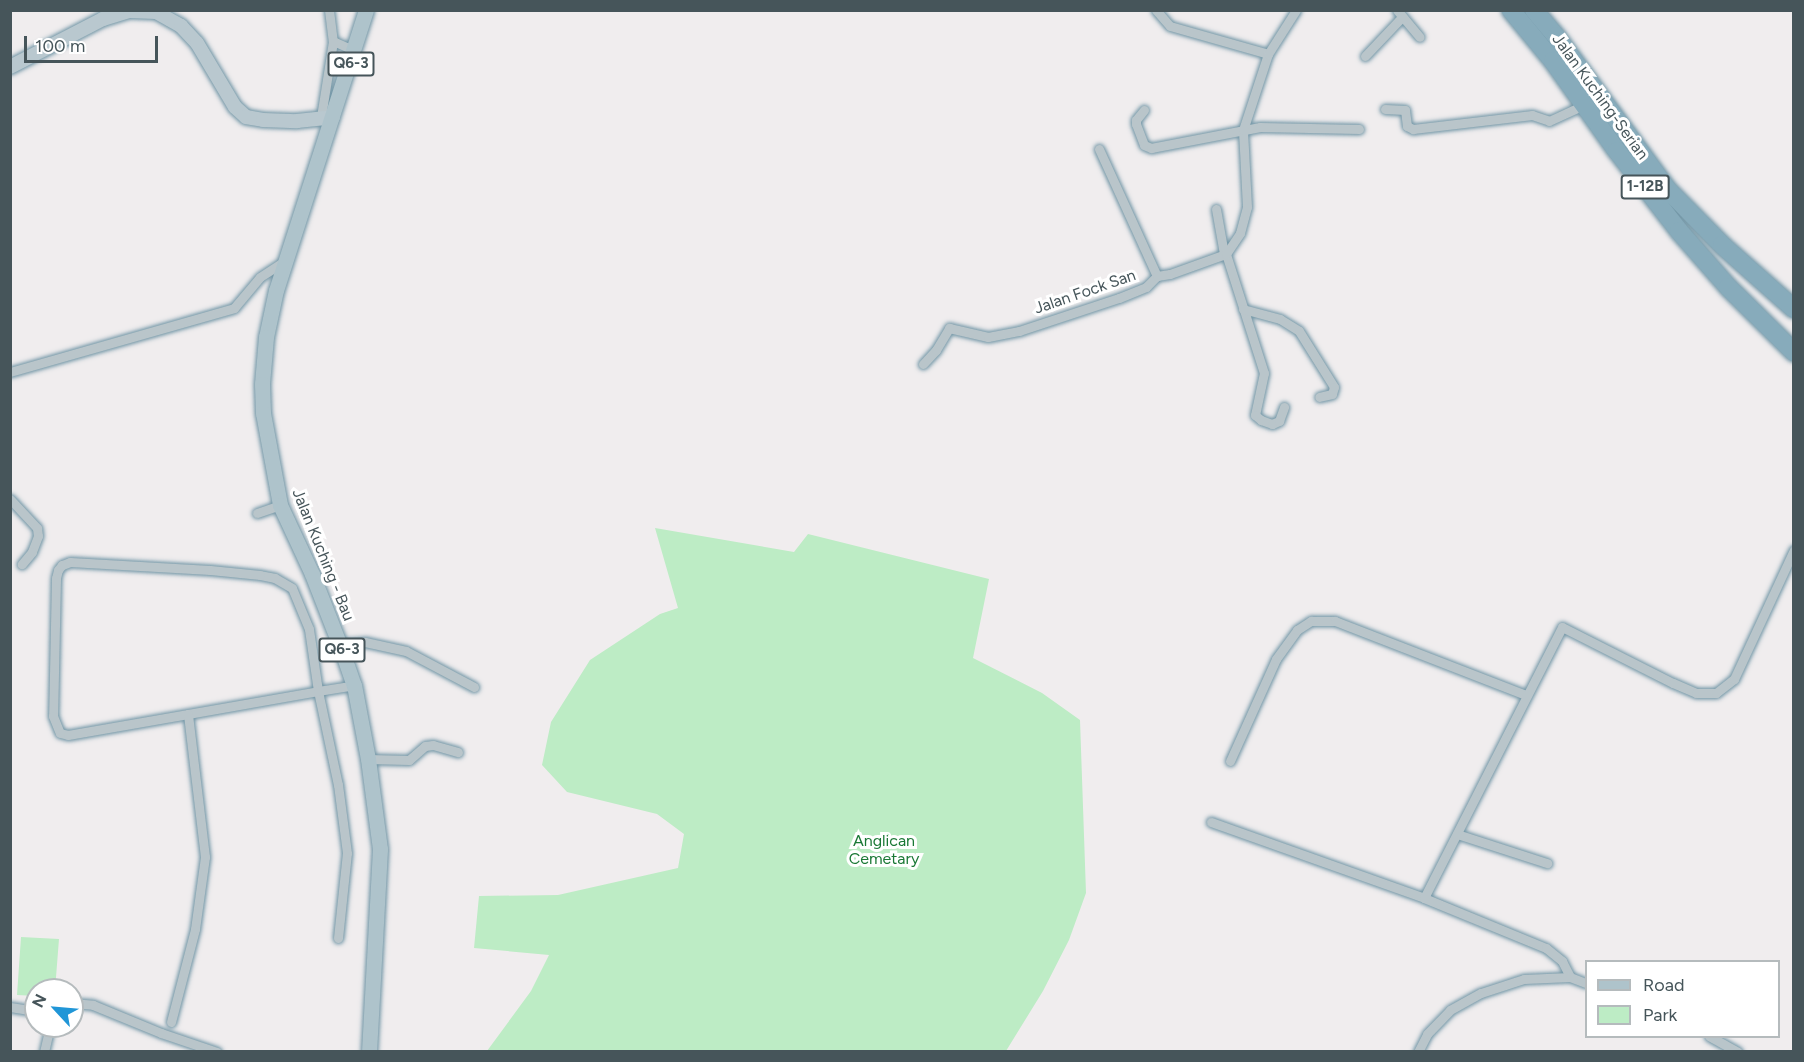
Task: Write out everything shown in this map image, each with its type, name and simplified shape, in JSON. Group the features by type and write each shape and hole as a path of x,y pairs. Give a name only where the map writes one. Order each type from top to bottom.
{"highway":[{"name":"Jalan Kuching-Serian","path":"1510,10 1586,104 1617,151 1679,231 1728,286 1794,352"},
{"name":"Jalan Kuching-Serian","path":"1534,10 1556,36 1668,190 1722,245 1794,309"}],"main road":[{"name":"Jalan Kuching - Bau","path":"366,10 355,51 327,117 266,337 262,413 280,506 312,574 354,685 368,759 380,849 369,1052"}],"street":[{"path":"10,67 103,20 130,11 156,12 181,26 197,43 235,107 246,117 297,121 327,117 333,41 329,10"},
{"path":"1156,10 1170,26 1268,54"},
{"path":"1225,254 1240,233 1247,207 1243,130 1268,54 1296,10"},
{"path":"1365,56 1400,14 1420,38"},
{"path":"333,41 355,51"},
{"path":"1385,109 1405,110 1407,126 1413,129 1532,115 1549,121 1586,104"},
{"path":"1144,110 1136,120 1136,124 1147,147 1260,127 1359,129"},
{"path":"1099,149 1157,276"},
{"path":"1216,208 1225,254 1264,373 1255,415 1272,424 1279,421 1284,407"},
{"name":"Jalan Fock San","path":"923,364 936,350 949,328 988,337 1019,331 1146,287 1157,276 1170,274 1225,254"},
{"path":"10,372 234,308 260,277 286,260"},
{"path":"1244,309 1280,319 1299,331 1334,387 1332,394 1319,398"},
{"path":"10,499 37,528 38,536 32,552 22,564"},
{"path":"257,513 280,506"},
{"path":"1424,898 1562,627 1696,693 1716,693 1734,679 1794,550"},
{"path":"338,938 346,853 338,785 318,691 309,629 292,588 274,578 199,570 70,562 62,565 56,578 53,716 60,733 68,735 318,691 354,685"},
{"path":"1230,761 1276,659 1297,630 1311,621 1324,619 1335,621 1526,694"},
{"path":"339,644 365,642 406,651 474,687"},
{"path":"171,1022 195,929 205,857 188,714"},
{"path":"368,759 409,760 425,746 433,745 458,752"},
{"path":"1211,822 1424,898 1546,948 1562,961 1570,977"},
{"path":"1456,834 1547,863"},
{"path":"1418,1052 1427,1034 1450,1010 1480,993 1524,979 1570,977 1585,982"},
{"path":"84,1005 93,1005 161,1033 217,1052"},
{"path":"1713,1038 1738,1052"}],"green space":[{"name":"Anglican Cemetary","path":"655,528 794,552 808,534 989,579 973,658 1042,693 1080,720 1086,893 1069,940 1043,991 1006,1051 487,1051 531,991 549,955 474,948 479,896 558,895 678,868 684,834 657,814 567,792 542,765 551,722 590,660 660,614 678,608"},
{"path":"21,937 59,939 56,978 24,978 24,995 17,995"}]}
